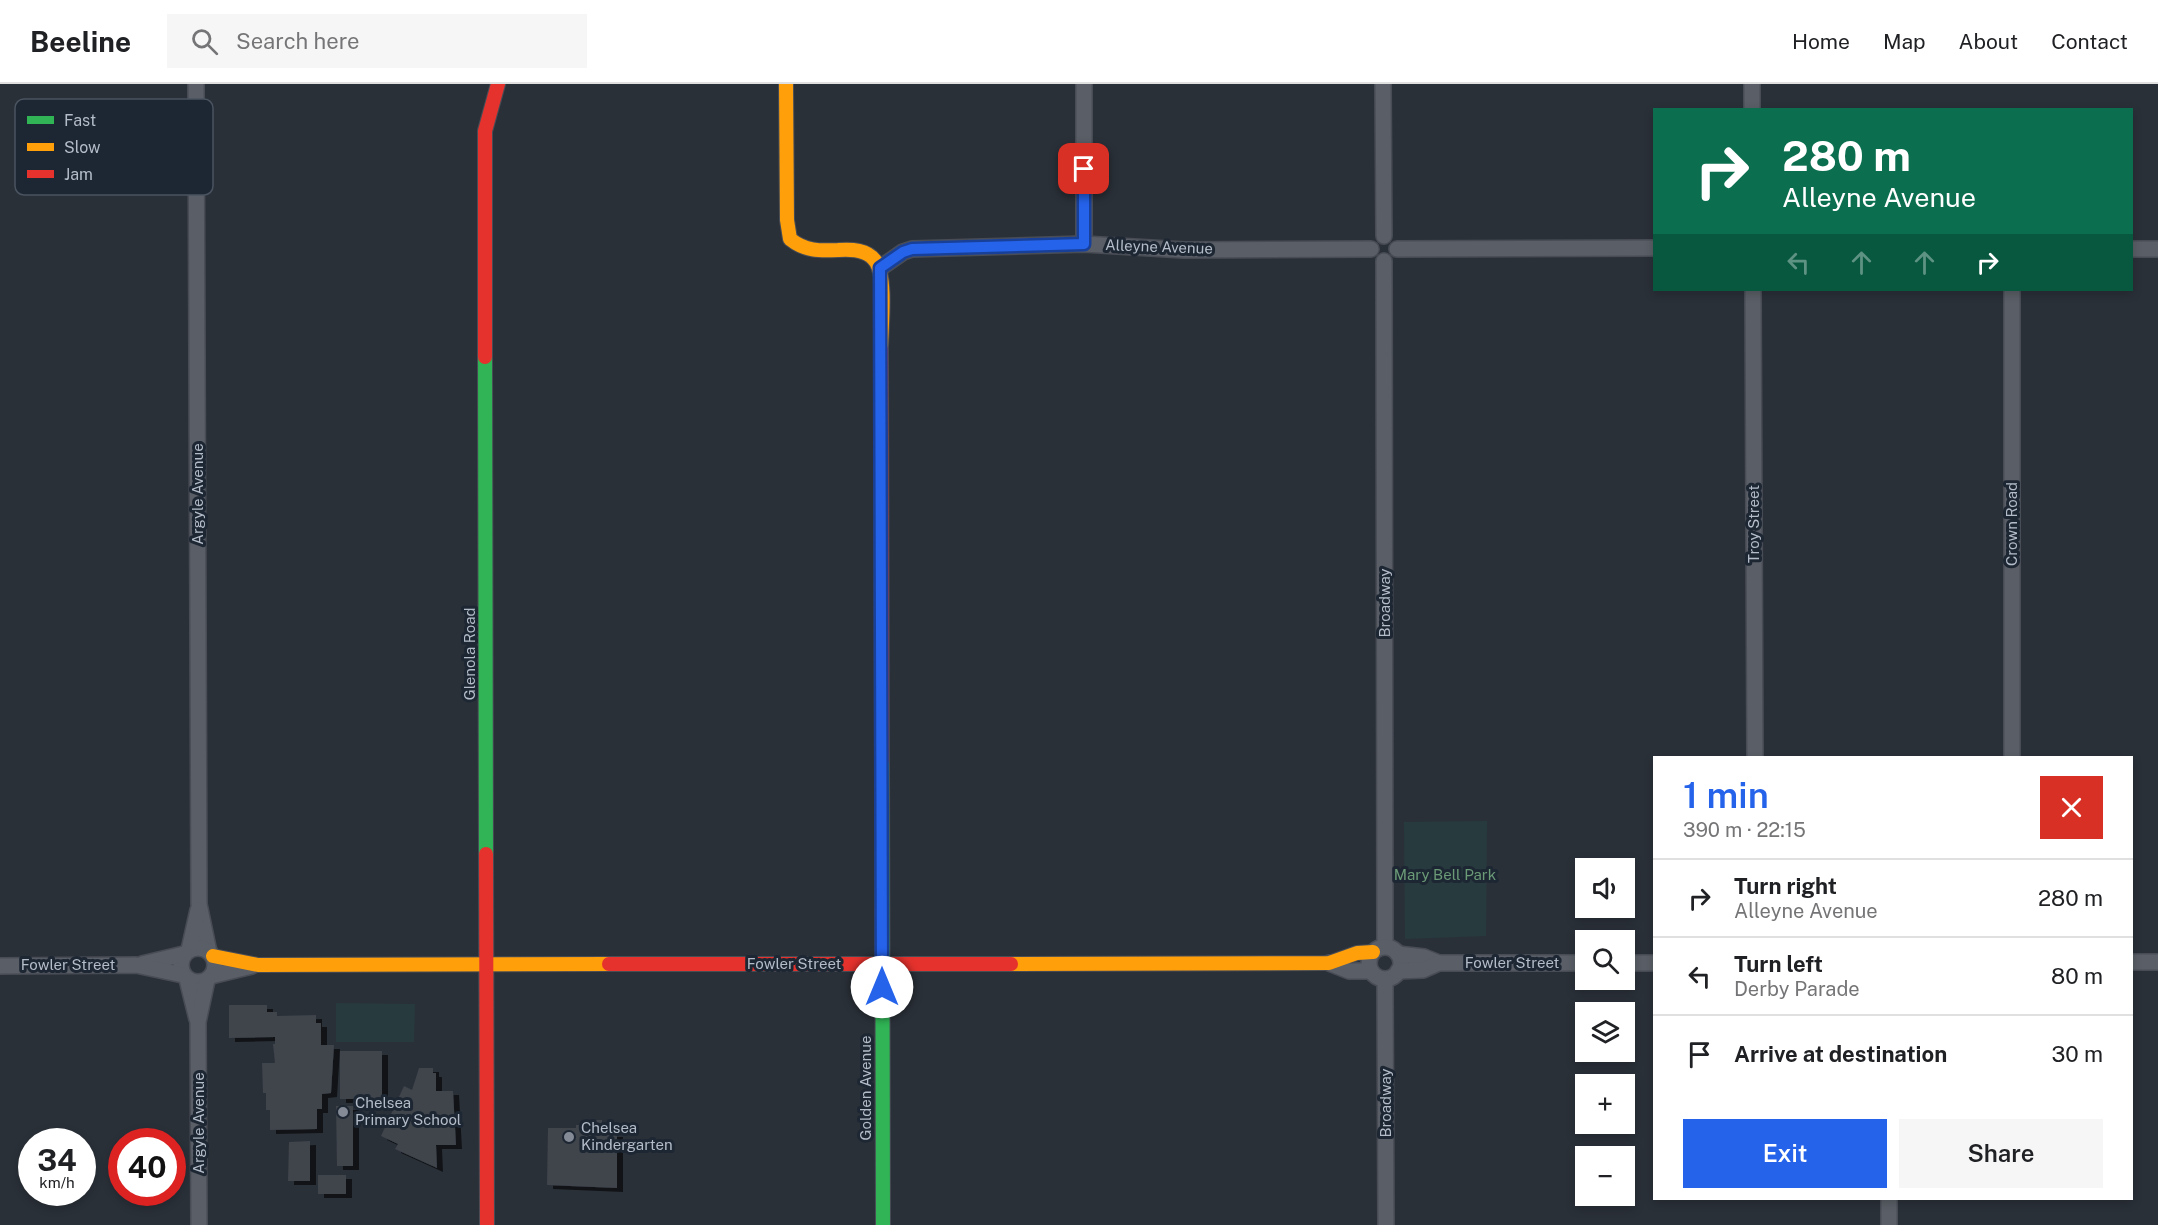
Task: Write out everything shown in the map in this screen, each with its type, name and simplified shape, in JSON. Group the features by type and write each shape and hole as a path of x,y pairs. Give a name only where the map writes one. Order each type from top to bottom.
{"street":[{"name":"Argyle Avenue","path":"196,84 196,99"},
{"name":"Glenola Road","path":"487,1225 485,131 498,84"},
{"path":"786,84 786,220 790,239 802,249 866,252 872,255 880,268"},
{"path":"1084,84 1084,244"},
{"path":"1383,84 1384,236"},
{"path":"1752,84 1752,108"},
{"name":"Argyle Avenue","path":"196,195 199,904 211,954"},
{"path":"1384,236 1373,241 1371,249 1376,259 1384,261 1391,259 1397,249"},
{"path":"1384,236 1394,241 1397,249"},
{"name":"Alleyne Avenue","path":"880,268 903,252 912,249 1084,244 1184,250 1371,249"},
{"path":"1397,249 1653,248"},
{"path":"2133,249 2158,249"},
{"name":"Broadway","path":"1384,261 1385,951"},
{"name":"Golden Avenue","path":"880,268 883,1225"},
{"name":"Troy Street","path":"1753,291 1755,756"},
{"name":"Crown Road","path":"2012,291 2012,756"},
{"name":"Argyle Avenue","path":"187,952 199,904"},
{"path":"199,948 211,954 215,966 209,978 197,983 185,977 180,964 187,952 199,948"},
{"name":"Fowler Street","path":"211,954 258,965 1329,963 1357,953 1385,951 1424,957 1439,963 1575,963"},
{"path":"1385,951 1398,971 1391,979 1385,981 1376,977 1371,971 1385,951"},
{"name":"Fowler Street","path":"0,966 136,965 187,952"},
{"path":"2133,962 2158,962"},
{"name":"Fowler Street","path":"1329,963 1349,971 1371,971"},
{"name":"Fowler Street","path":"1398,971 1423,970 1439,963"},
{"path":"1635,963 1653,963"},
{"name":"Fowler Street","path":"136,965 185,977"},
{"name":"Fowler Street","path":"209,978 258,965"},
{"name":"Argyle Avenue","path":"185,977 198,1022"},
{"name":"Argyle Avenue","path":"199,1225 198,1022 209,978"},
{"name":"Broadway","path":"1385,981 1386,1225"},
{"path":"1889,1200 1889,1225"}],"green space":[{"name":"Mary Bell Park","path":"1487,821 1486,936 1405,939 1404,822"},
{"path":"336,1003 415,1004 414,1042 336,1042"}],"building":[{"path":"229,1005 267,1005 267,1012 277,1012 277,1016 316,1015 316,1023 321,1023 321,1045 334,1045 331,1093 322,1094 322,1109 317,1109 317,1129 270,1130 270,1110 266,1110 266,1093 263,1093 262,1063 275,1063 273,1044 275,1044 275,1037 229,1038"},
{"path":"340,1051 382,1051 382,1099 340,1099"},
{"path":"419,1068 433,1068 433,1073 436,1073 436,1091 453,1091 456,1145 436,1145 437,1168 395,1149 398,1144 381,1136 404,1086 412,1090"},
{"path":"336,1106 353,1106 353,1166 337,1166"},
{"path":"591,1120 602,1120 602,1133 617,1133 617,1188 547,1185 548,1128 576,1128 576,1125 591,1125"},
{"path":"310,1141 310,1181 288,1181 289,1142"},
{"path":"318,1175 346,1175 346,1194 318,1194"}],"traffic: fast":[{"path":"485,357 486,854"},
{"path":"882,760 883,1225"}],"traffic: slow":[{"path":"786,84 787,220 790,239 801,246 812,249 854,250 869,254 873,258 881,280 883,304 881,349"},
{"path":"1011,964 1329,963 1357,953 1373,952"},
{"path":"213,956 258,965 609,964"}],"traffic: jam":[{"path":"485,357 485,131 498,84"},
{"path":"881,349 882,760"},
{"path":"486,854 487,1225"},
{"path":"609,964 1011,964"}],"place":[{"name":"Chelsea Primary School","path":"343,1112"},
{"name":"Chelsea Kindergarten","path":"569,1137"}],"route":[{"path":"882,987 880,268 903,252 912,249 1084,244 1084,169"}]}
